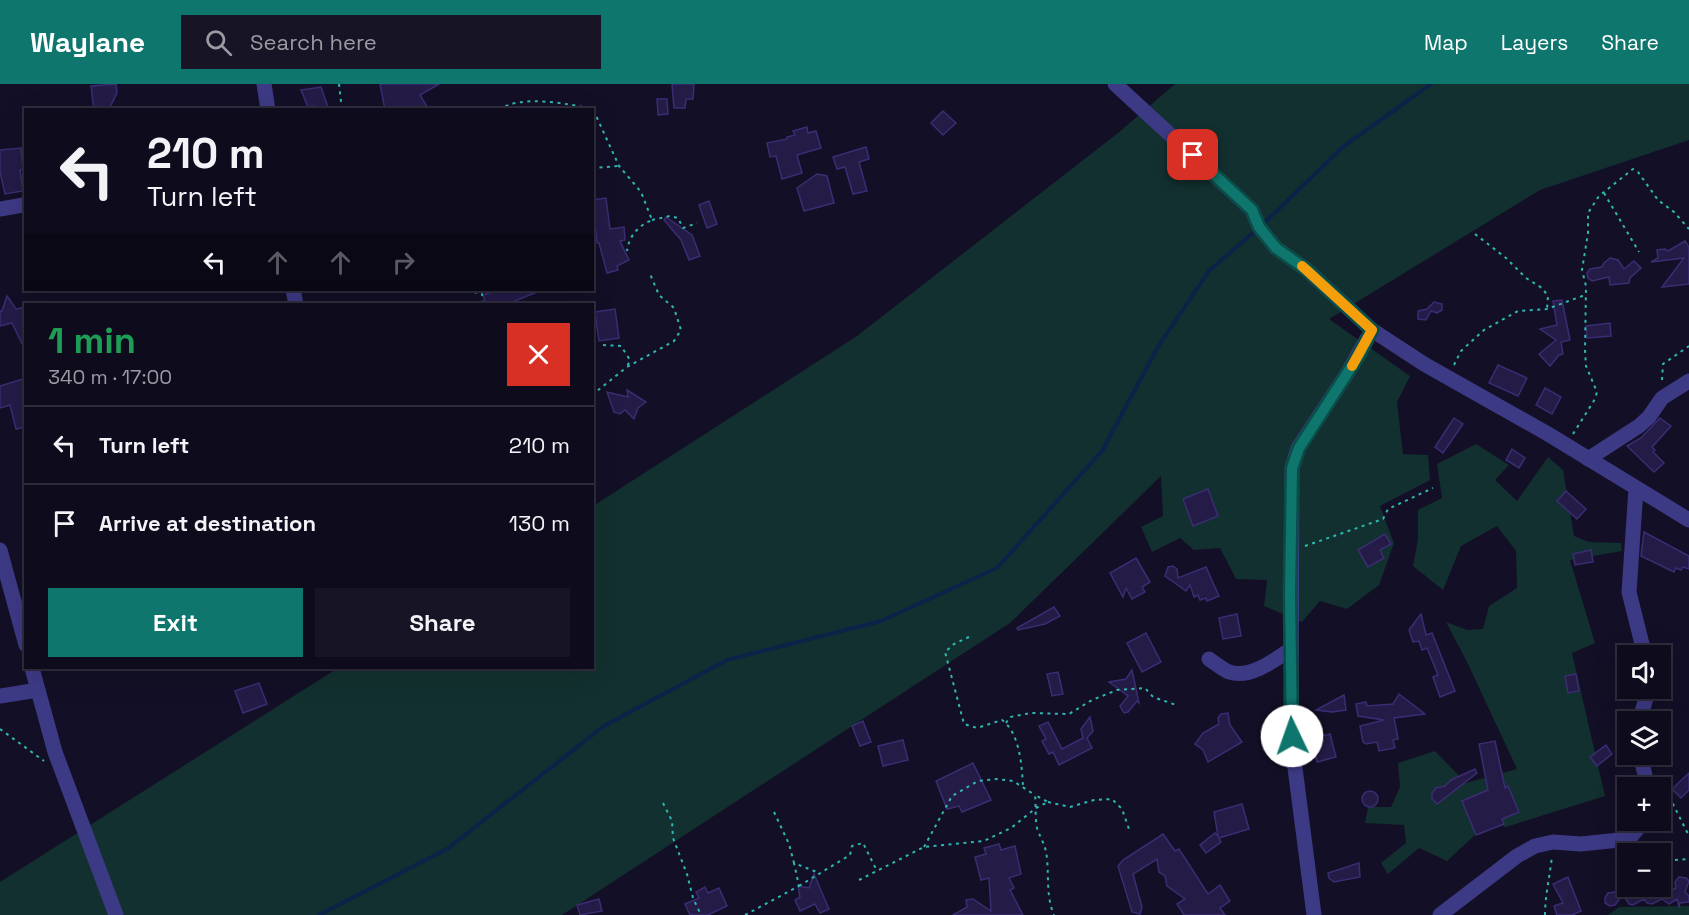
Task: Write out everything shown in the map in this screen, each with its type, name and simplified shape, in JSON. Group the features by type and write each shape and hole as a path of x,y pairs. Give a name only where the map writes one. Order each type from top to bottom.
{"street":[{"path":"264,84 268,108"},
{"path":"1115,84 1252,210 1259,227 1276,248 1307,270 1372,330 1447,378 1565,445 1689,520"},
{"path":"0,209 23,205"},
{"path":"1314,915 1294,759 1291,708 1292,468 1296,454 1372,330"},
{"path":"1588,459 1639,426 1649,417 1662,398 1689,381"},
{"path":"1636,489 1629,592 1642,645"},
{"path":"0,550 24,638"},
{"path":"1209,658 1229,672 1240,673 1270,664 1290,649"},
{"path":"32,669 55,753 116,915"},
{"path":"0,696 38,690"},
{"path":"1440,915 1517,856 1535,846 1553,842 1581,844 1629,839 1636,831"}],"path":[{"path":"339,84 342,108"},
{"path":"504,108 522,101 587,108"},
{"path":"594,113 619,166 641,192 652,220"},
{"path":"594,168 619,166"},
{"path":"1565,445 1595,399 1597,392 1586,366 1586,286 1582,270 1588,233 1588,213 1591,206 1604,192 1634,169 1658,200 1674,212 1689,229"},
{"path":"1604,192 1639,252"},
{"path":"627,251 628,242 641,225 652,220 670,216 678,218 683,228 697,223"},
{"path":"1475,234 1526,278 1542,288 1548,296 1547,309"},
{"path":"594,392 627,367 674,341 681,330 674,308 659,295 650,274"},
{"path":"469,291 482,294"},
{"path":"481,291 483,303"},
{"path":"1447,378 1461,351 1484,330 1518,311 1547,309 1585,295"},
{"path":"603,345 621,346 630,360 627,367"},
{"path":"1663,364 1689,346"},
{"path":"1291,551 1383,519 1388,509 1433,488"},
{"path":"969,638 954,644 945,652 964,724 977,728 1002,720 1006,723 1015,738 1022,768 1023,787"},
{"path":"1006,723 1010,717 1031,713 1069,714 1092,700 1117,690 1145,688 1153,697 1176,705"},
{"path":"0,729 45,762"},
{"path":"924,847 952,796 978,781 997,779 1013,781 1048,802 1070,807 1112,799 1122,808 1129,829"},
{"path":"1035,795 1037,828 1044,840 1047,858 1048,902 1054,915"},
{"path":"1671,800 1689,836"},
{"path":"859,880 924,847 984,841 1011,828 1036,808 1048,802"},
{"path":"663,803 672,821 673,838 701,915"},
{"path":"774,812 780,831 789,844 799,886"},
{"path":"1545,915 1553,842"},
{"path":"745,915 799,886 849,855 852,846 863,843 877,871"},
{"path":"1671,860 1689,859"},
{"path":"794,863 819,873"}],"green space":[{"path":"1175,84 1689,84 1689,140 1540,190 1329,319 1410,376 1397,402 1403,454 1428,455 1430,480 1380,506 1394,543 1379,585 1347,609 1320,601 1302,622 1264,606 1267,580 1236,579 1220,548 1194,550 1180,538 1152,552 1141,527 1163,516 1161,476 1010,623 562,915 0,915 0,882 336,669 594,669 594,505 857,336 1118,133"},
{"path":"1476,444 1509,465 1495,480 1517,501 1548,457 1563,470 1574,536 1589,542 1621,543 1622,551 1570,560 1595,643 1572,653 1605,796 1506,827 1490,821 1447,861 1419,848 1388,874 1381,863 1406,843 1404,825 1365,823 1368,807 1391,807 1400,787 1398,763 1435,751 1466,783 1517,769 1446,622 1467,630 1483,629 1489,606 1517,588 1516,551 1497,526 1461,546 1443,590 1413,566 1418,539 1418,510 1442,498 1437,464"},
{"path":"1689,906 1689,915 1608,915 1619,907"}],"building":[{"path":"116,84 117,93 110,107 94,108 91,86"},
{"path":"380,84 439,84 420,95 428,108 385,108"},
{"path":"672,84 694,84 693,99 686,99 685,108 674,108"},
{"path":"321,87 328,108 308,107 301,90"},
{"path":"657,99 667,99 668,114 658,115"},
{"path":"943,111 956,123 943,135 931,123"},
{"path":"807,127 808,133 816,131 821,148 797,155 802,173 782,179 776,156 770,157 767,143 787,139 795,135 793,131"},
{"path":"866,147 869,159 859,162 867,191 853,194 845,167 837,169 833,157"},
{"path":"21,148 23,170 20,170 23,191 5,194 0,172 0,150"},
{"path":"817,174 827,176 834,203 804,211 797,188"},
{"path":"606,198 610,229 624,227 625,240 620,241 629,260 617,266 618,270 607,273 599,243 597,243 594,200"},
{"path":"709,201 717,224 707,228 699,205"},
{"path":"666,217 692,235 700,256 689,260 681,240 664,220"},
{"path":"1685,241 1689,247 1689,284 1662,287 1684,258 1651,262 1658,258 1657,250 1668,251"},
{"path":"1610,258 1618,260 1624,269 1634,261 1641,268 1630,278 1629,283 1610,285 1609,277 1592,281 1588,278 1587,273 1590,269 1602,267"},
{"path":"495,291 540,291 515,301 516,303 486,303 483,295"},
{"path":"7,296 16,309 24,307 24,348 12,323 0,326 0,311 2,311"},
{"path":"1562,300 1570,340 1561,342 1563,354 1559,355 1550,366 1539,354 1556,340 1540,329 1557,325 1553,301"},
{"path":"1434,302 1442,304 1442,310 1437,313 1431,311 1426,320 1418,319 1418,311 1427,309"},
{"path":"615,309 619,338 599,341 595,312"},
{"path":"1610,323 1611,336 1587,338 1586,326"},
{"path":"1498,365 1527,378 1518,396 1489,383"},
{"path":"24,379 24,427 16,429 10,405 0,408 0,386"},
{"path":"1545,388 1561,397 1552,414 1536,405"},
{"path":"627,390 646,402 638,408 634,419 625,410 620,414 614,412 607,392 628,397"},
{"path":"1454,418 1463,424 1443,453 1435,447"},
{"path":"1660,418 1671,426 1652,447 1655,450 1653,452 1664,463 1654,472 1627,446 1641,438"},
{"path":"1512,449 1525,458 1519,468 1506,460"},
{"path":"1208,489 1218,516 1193,526 1183,499"},
{"path":"1566,491 1586,509 1577,519 1557,501"},
{"path":"1644,532 1689,556 1689,569 1676,568 1674,572 1641,556"},
{"path":"1385,534 1391,544 1380,550 1384,558 1368,567 1358,550"},
{"path":"1591,550 1593,562 1575,565 1573,554"},
{"path":"1136,558 1150,582 1142,587 1145,592 1132,599 1126,588 1123,597 1110,573"},
{"path":"1173,566 1177,569 1178,578 1206,567 1219,596 1207,601 1206,598 1200,600 1198,595 1194,597 1190,585 1186,591 1165,576 1168,567"},
{"path":"1054,607 1060,616 1045,624 1018,630 1017,628"},
{"path":"1237,614 1241,636 1223,639 1219,618"},
{"path":"1421,614 1426,635 1432,633 1455,691 1440,697 1433,677 1438,675 1427,648 1422,650 1419,641 1413,642 1409,630"},
{"path":"1146,633 1161,662 1142,672 1127,643"},
{"path":"1132,670 1139,703 1137,701 1128,712 1124,713 1120,706 1128,696 1109,682 1126,679"},
{"path":"1058,672 1063,694 1052,696 1047,674"},
{"path":"1576,674 1579,691 1568,693 1565,676"},
{"path":"259,683 267,704 243,713 235,691"},
{"path":"1399,694 1425,714 1394,718 1398,739 1393,740 1395,748 1379,751 1377,742 1366,744 1363,742 1360,726 1384,720 1358,716 1356,704 1366,702 1367,706 1393,704"},
{"path":"1344,695 1346,710 1332,712 1316,710"},
{"path":"1228,713 1230,725 1242,742 1208,762 1203,750 1195,744 1203,733 1219,724 1218,718 1221,714"},
{"path":"1090,717 1093,731 1087,738 1092,748 1059,765 1053,752 1049,754 1042,741 1046,739 1039,726 1048,722 1062,749 1083,738 1081,729"},
{"path":"863,721 871,742 860,746 852,726"},
{"path":"1330,734 1336,757 1317,762 1311,739"},
{"path":"903,740 908,760 883,766 878,746"},
{"path":"1495,741 1505,788 1508,786 1519,812 1502,819 1504,824 1476,835 1462,801 1488,790 1479,744"},
{"path":"1606,745 1612,754 1597,766 1590,757"},
{"path":"973,763 991,800 962,812 959,806 947,809 936,781"},
{"path":"1475,769 1477,773 1437,804 1432,799 1432,793 1436,788 1445,786 1451,780"},
{"path":"1689,773 1689,790 1681,798 1672,789"},
{"path":"1370,791 1378,799 1370,807 1362,799"},
{"path":"1242,804 1249,829 1219,838 1221,842 1206,853 1200,845 1215,833 1218,836 1214,812"},
{"path":"1163,834 1175,851 1179,849 1208,894 1220,885 1230,901 1220,908 1225,915 1184,915 1177,904 1185,899 1167,886 1165,876 1159,872 1157,859 1133,874 1142,907 1140,914 1132,912 1118,866 1123,860"},
{"path":"999,844 1001,850 1015,846 1021,874 1009,878 1014,888 1010,890 1023,915 953,915 967,907 966,900 973,899 991,911 989,878 981,880 975,857 986,854 984,848"},
{"path":"1359,863 1360,877 1334,882 1329,878 1328,873"},
{"path":"814,874 829,909 820,913 815,904 800,911 795,900 800,897 798,886 809,888"},
{"path":"1568,877 1581,911 1572,915 1557,915 1554,906 1563,903 1553,884"},
{"path":"1679,877 1689,881 1685,892 1689,896 1689,902 1680,903 1679,907 1677,899 1669,904 1662,899 1652,904 1647,903 1644,899 1633,905 1629,904 1625,897 1671,897 1671,890 1676,888 1675,882"},
{"path":"705,887 708,893 719,888 727,906 708,915 690,915 685,904 699,898 696,892"},
{"path":"1617,892 1617,897 1621,897 1615,905 1610,906 1605,903 1608,893"},
{"path":"599,899 602,911 580,915 577,905"}],"waterway":[{"path":"1262,225 1344,146 1431,84"},
{"path":"319,915 447,849 604,726 727,660 881,621 997,568 1102,451 1159,345 1209,271 1256,230"}],"slow traffic":[{"path":"1302,266 1372,330 1352,366"}],"route":[{"path":"1193,155 1252,210 1259,227 1276,248 1307,270 1326,290 1372,330 1359,355 1312,425 1299,448 1292,468 1290,594 1292,736"}]}
